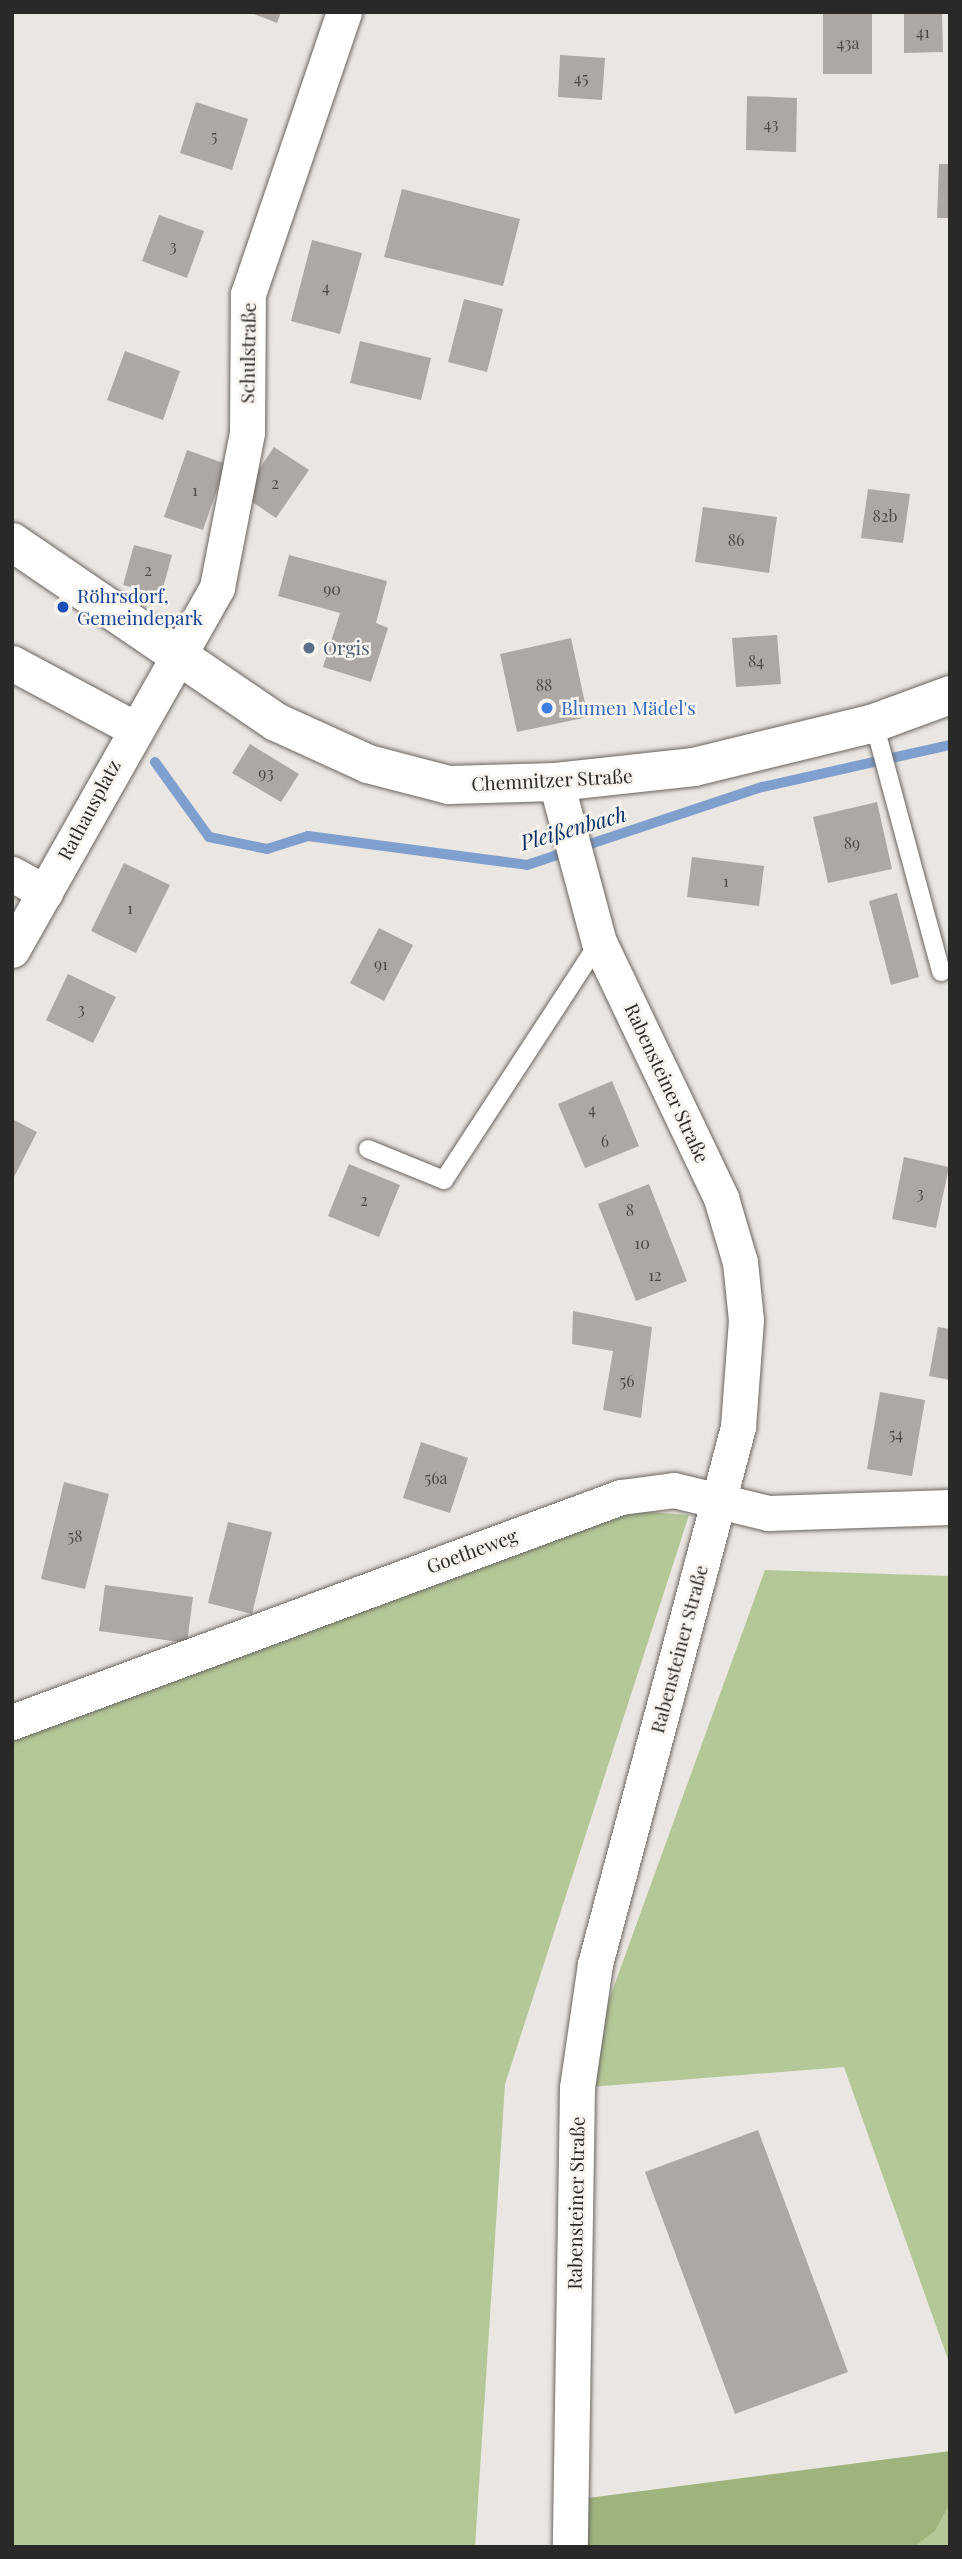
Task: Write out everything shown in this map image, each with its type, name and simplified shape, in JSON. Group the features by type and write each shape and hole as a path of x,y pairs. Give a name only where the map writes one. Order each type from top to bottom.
{"street":[{"name":"Schulstraße","path":"177,653 217,587 247,432 248,294 344,12"},
{"name":"Chemnitzer Straße","path":"12,542 276,722 368,764 449,785 556,782 694,767 877,733 950,695"},
{"name":"Rathausplatz","path":"12,950 177,653"},
{"path":"12,663 133,728"},
{"name":"Rabensteiner Straße","path":"556,782 599,942 721,1198 740,1262 746,1320 738,1427 595,1964 583,2046 570,2547"},
{"path":"12,874 45,892"},
{"name":"Goetheweg","path":"12,1722 621,1497 674,1490 718,1503 768,1513 950,1507"}],"lane":[{"path":"877,733 941,972"},
{"path":"368,1149 444,1180 599,942"}],"green space":[{"path":"633,1511 689,1515 505,2084 475,2547 12,2547 12,1738"},
{"path":"765,1570 950,1576 950,2365 844,2067 577,2088"},
{"path":"950,2451 950,2503 936,2530 915,2547 584,2547 588,2498"},
{"path":"950,2503 950,2547 915,2547 936,2530"}],"building":[{"path":"249,12 281,12 277,23"},
{"path":"823,12 872,12 872,74 823,74"},
{"path":"904,12 942,12 943,52 904,53"},
{"path":"560,55 605,58 602,100 558,97"},
{"path":"747,96 797,98 796,152 746,150"},
{"path":"196,102 248,119 232,170 180,153"},
{"path":"939,164 950,164 950,218 937,218"},
{"path":"402,189 520,219 503,286 384,257"},
{"path":"159,215 204,231 187,278 142,261"},
{"path":"312,240 362,253 340,334 291,321"},
{"path":"464,299 503,309 487,372 448,362"},
{"path":"360,341 431,358 421,400 350,383"},
{"path":"125,351 180,371 163,420 107,400"},
{"path":"274,447 309,470 276,518 242,495"},
{"path":"187,450 226,464 203,530 164,517"},
{"path":"868,489 910,494 903,543 861,538"},
{"path":"703,507 777,517 769,573 695,562"},
{"path":"134,545 172,555 161,595 123,585"},
{"path":"289,555 387,581 376,623 388,628 371,682 323,667 340,613 278,596"},
{"path":"777,635 781,684 736,687 732,638"},
{"path":"571,638 588,717 517,732 500,654"},
{"path":"250,744 299,774 281,802 232,773"},
{"path":"877,802 892,869 828,883 813,817"},
{"path":"692,857 764,866 759,906 687,897"},
{"path":"124,863 170,885 136,953 91,931"},
{"path":"897,893 919,977 891,985 869,901"},
{"path":"379,928 413,945 384,1001 350,983"},
{"path":"68,974 116,997 93,1043 46,1020"},
{"path":"612,1081 639,1146 585,1168 558,1104"},
{"path":"12,1119 37,1132 12,1181"},
{"path":"904,1157 949,1167 936,1228 892,1219"},
{"path":"349,1164 400,1185 379,1237 328,1216"},
{"path":"649,1184 687,1281 636,1301 598,1204"},
{"path":"573,1311 652,1327 641,1418 603,1410 613,1351 572,1344"},
{"path":"938,1327 950,1329 950,1380 929,1376"},
{"path":"880,1392 925,1400 912,1476 867,1469"},
{"path":"421,1442 468,1458 450,1513 403,1498"},
{"path":"64,1482 109,1494 85,1589 41,1579"},
{"path":"228,1522 272,1532 252,1614 208,1603"},
{"path":"105,1585 193,1597 187,1643 99,1631"},
{"path":"758,2130 848,2372 735,2414 645,2172"}],"waterway":[{"name":"Pleißenbach","path":"155,762 209,837 267,849 308,836 527,865 762,787 950,745"}],"place":[{"name":"Röhrsdorf, Gemeindepark","path":"63,607"},
{"name":"Orgis","path":"309,648"},
{"name":"Blumen Mädel's","path":"547,708"}]}
